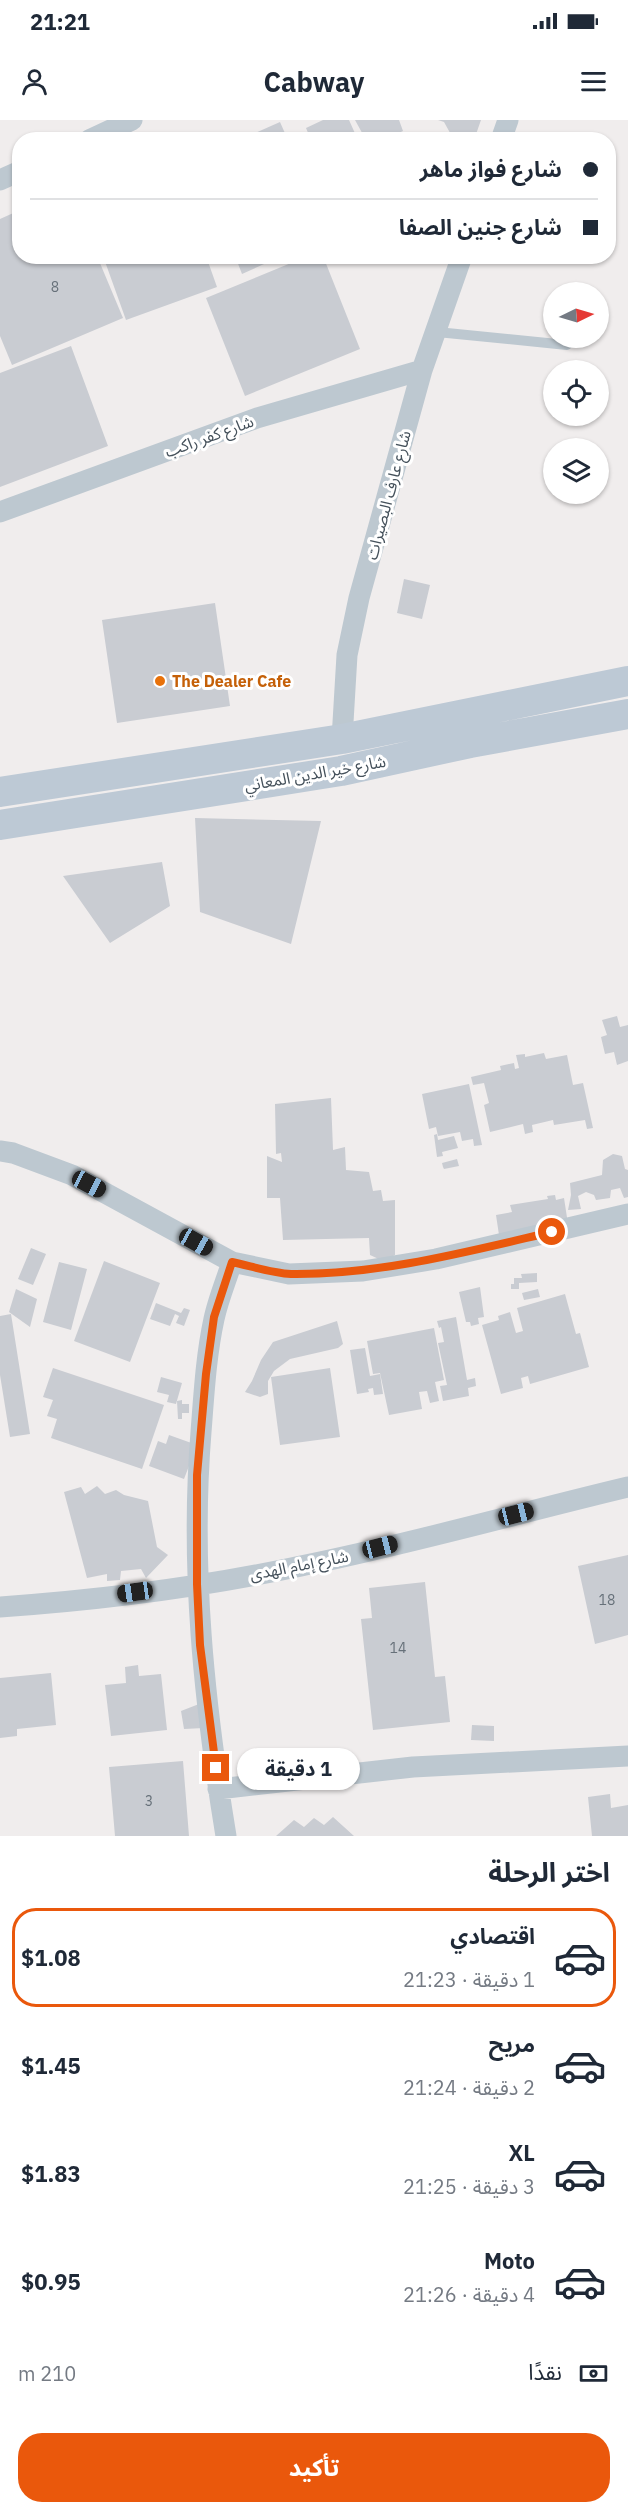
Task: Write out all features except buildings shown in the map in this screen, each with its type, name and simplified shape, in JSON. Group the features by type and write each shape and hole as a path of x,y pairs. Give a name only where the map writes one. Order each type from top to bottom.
{"street":[{"path":"106,132 132,120"},
{"name":"شارع عارف البصيرات","path":"342,739 347,655 359,598 422,370 459,264"},
{"name":"شارع كفر راكب","path":"0,512 257,418 422,370"},
{"name":"شارع خير الدين المعاني","path":"0,792 342,739 622,678"},
{"name":"شارع خير الدين المعاني","path":"0,825 341,771 470,743 628,714"},
{"path":"0,1151 13,1153 72,1175 232,1262 289,1274 363,1271 436,1258 628,1214"},
{"path":"226,1836 200,1645 197,1584 197,1475 214,1317 232,1262"},
{"name":"شارع إمام الهدى","path":"0,1607 54,1603 197,1584 301,1566 628,1487"},
{"path":"218,1789 413,1767 628,1756"}],"lane":[{"path":"437,332 543,343"}],"place":[{"name":"The Dealer Cafe","path":"160,681"}],"route":[{"path":"216,1768 200,1645 197,1584 197,1475 202,1410 214,1317 232,1262 289,1274 363,1271 436,1258 552,1232"}]}
